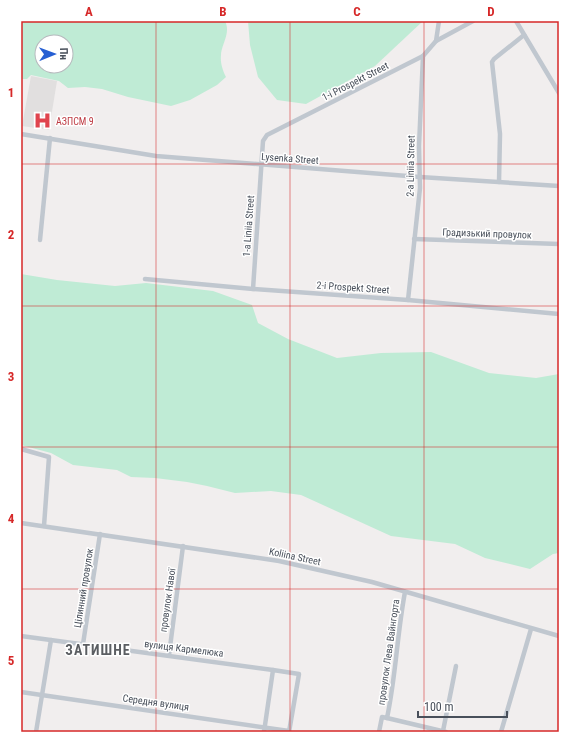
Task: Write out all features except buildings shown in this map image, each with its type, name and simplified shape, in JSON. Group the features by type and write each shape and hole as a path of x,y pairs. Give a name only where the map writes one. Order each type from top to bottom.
{"street":[{"path":"436,40 439,21"},
{"name":"1-i Prospekt Street","path":"261,165 263,141 267,135 423,56 436,40 473,21"},
{"path":"516,21 559,93"},
{"path":"499,182 500,134 492,62 524,35"},
{"name":"2-a Liniia Street","path":"408,300 420,177 419,146 423,56"},
{"name":"Lysenka Street","path":"21,134 156,156 420,177 559,186"},
{"path":"40,240 50,138"},
{"name":"1-a Liniia Street","path":"253,289 261,165"},
{"name":"Градизький провулок","path":"414,239 559,244"},
{"name":"2-i Prospekt Street","path":"145,279 253,289 408,300 559,314"},
{"path":"21,449 49,457 44,526"},
{"name":"Koliina Street","path":"21,523 280,561 372,582 559,636"},
{"name":"Цілинний провулок","path":"83,644 100,534"},
{"name":"провулок Навої","path":"169,655 183,546"},
{"name":"провулок Лева Вайнгорта","path":"379,732 382,717 387,718 405,592"},
{"path":"501,732 531,629"},
{"name":"вулиця Кармелюка","path":"21,636 169,655 299,674 289,731"},
{"path":"36,732 51,640"},
{"path":"387,718 444,732 456,666"},
{"path":"264,732 273,670"},
{"name":"Середня вулиця","path":"21,692 264,726 289,731"}],"shaded area":[{"path":"31,76 57,81 49,130 22,126"}],"green space":[{"path":"21,21 225,21 227,25 227,34 221,58 222,67 226,77 217,85 190,100 171,106 128,97 102,89 85,87 68,88 59,81 31,75 27,79 21,79"},
{"path":"248,21 423,21 375,66 306,104 277,100 258,77 250,45"},
{"path":"21,274 57,280 115,286 146,283 213,291 252,305 258,323 288,339 337,358 381,353 431,352 489,373 536,378 559,374 559,553 553,554 530,569 485,558 455,544 391,536 301,495 271,491 235,493 187,482 131,477 117,470 73,465 51,453 21,445"}],"place":[{"name":"АЗПСМ 9","path":"43,121"}],"district":[{"name":"ЗАТИШНЕ","path":"98,650"}]}
